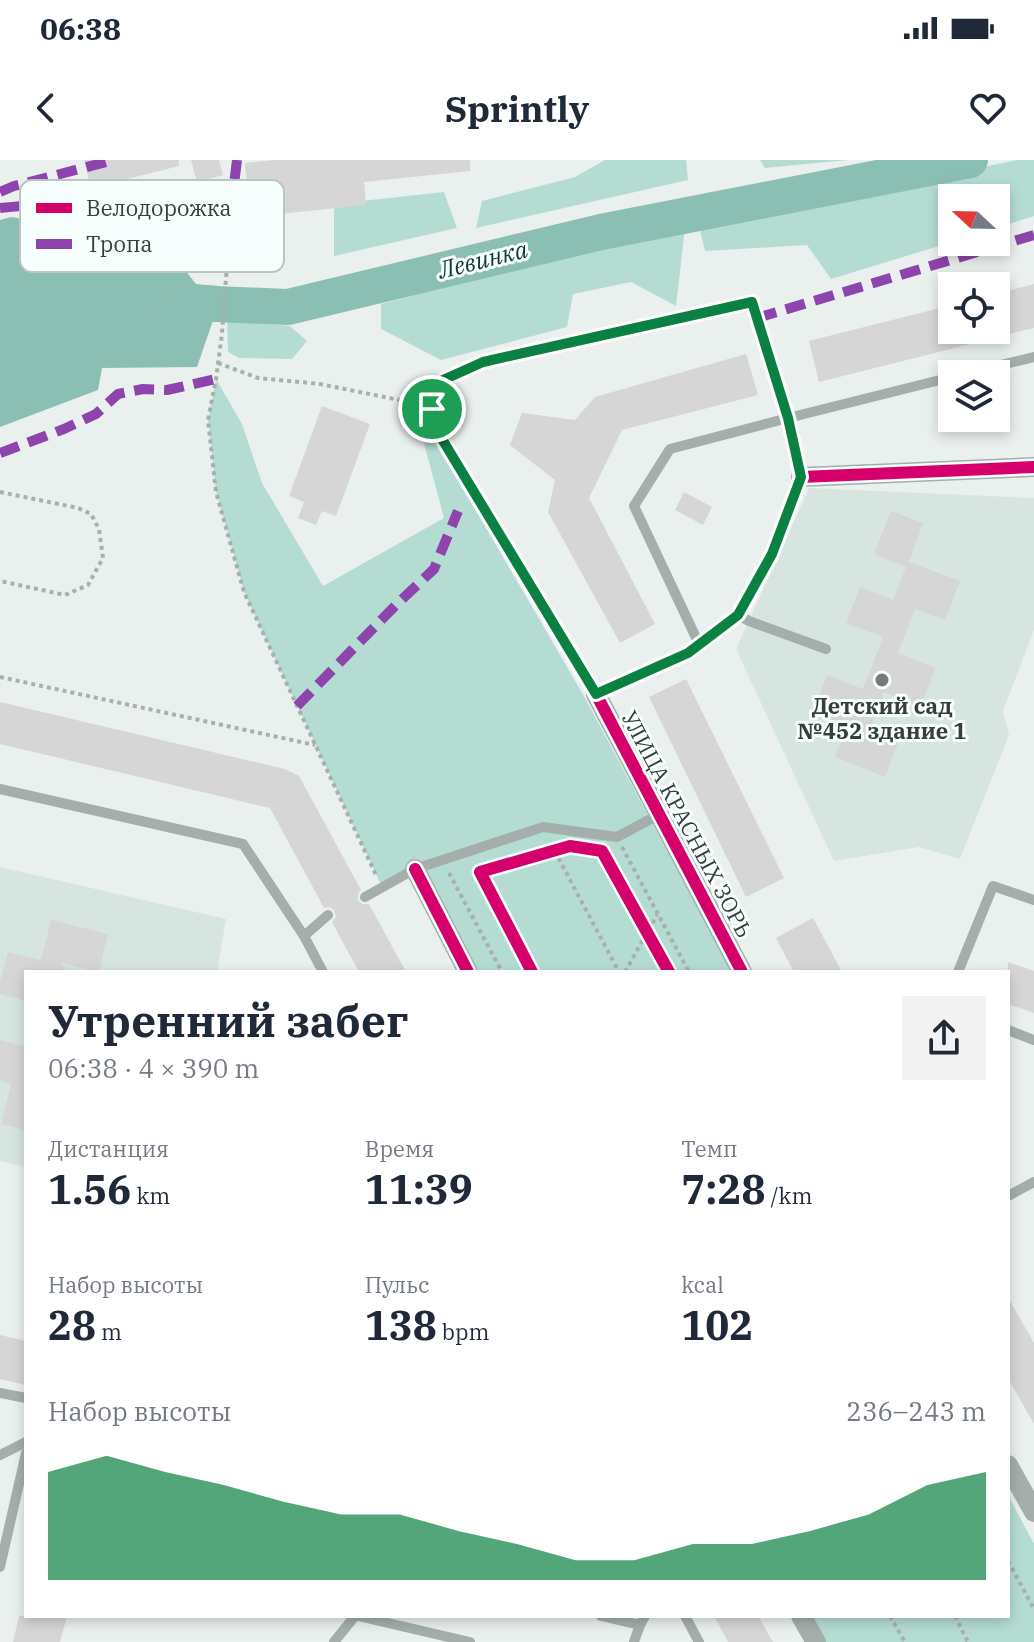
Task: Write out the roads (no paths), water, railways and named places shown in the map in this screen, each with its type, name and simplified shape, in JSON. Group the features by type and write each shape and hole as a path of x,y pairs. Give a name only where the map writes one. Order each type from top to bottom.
{"street":[{"path":"801,477 1034,467"},
{"name":"УЛИЦА КРАСНЫХ ЗОРЬ","path":"596,694 741,970"},
{"path":"415,869 467,970"},
{"path":"1010,1468 1032,1503"},
{"path":"802,1618 816,1642"}],"lane":[{"path":"752,302 788,418 801,477 772,554 738,615 688,653 596,694 442,439 432,409 443,380 483,362 752,302"},
{"path":"1010,363 1034,357"},
{"path":"699,644 634,506 670,449 938,380"},
{"path":"738,615 826,649"},
{"path":"0,789 243,844 304,936 322,970"},
{"path":"365,897 415,869 543,827 617,837 660,814"},
{"path":"959,970 993,886 1034,900"},
{"path":"304,936 328,915"},
{"path":"1010,1031 1034,1040"},
{"path":"1010,1195 1034,1182"},
{"path":"0,1393 24,1398"},
{"path":"0,1455 24,1443"},
{"path":"0,1567 24,1462"},
{"path":"334,1642 355,1618"},
{"path":"366,1618 470,1642"},
{"path":"617,1618 642,1621 634,1642"},
{"path":"686,1618 699,1642"}],"waterway":[{"name":"Левинка","path":"172,307 193,303 288,307 601,232 970,160"}],"place":[{"name":"Детский сад №452 здание 1","path":"882,680"}]}
